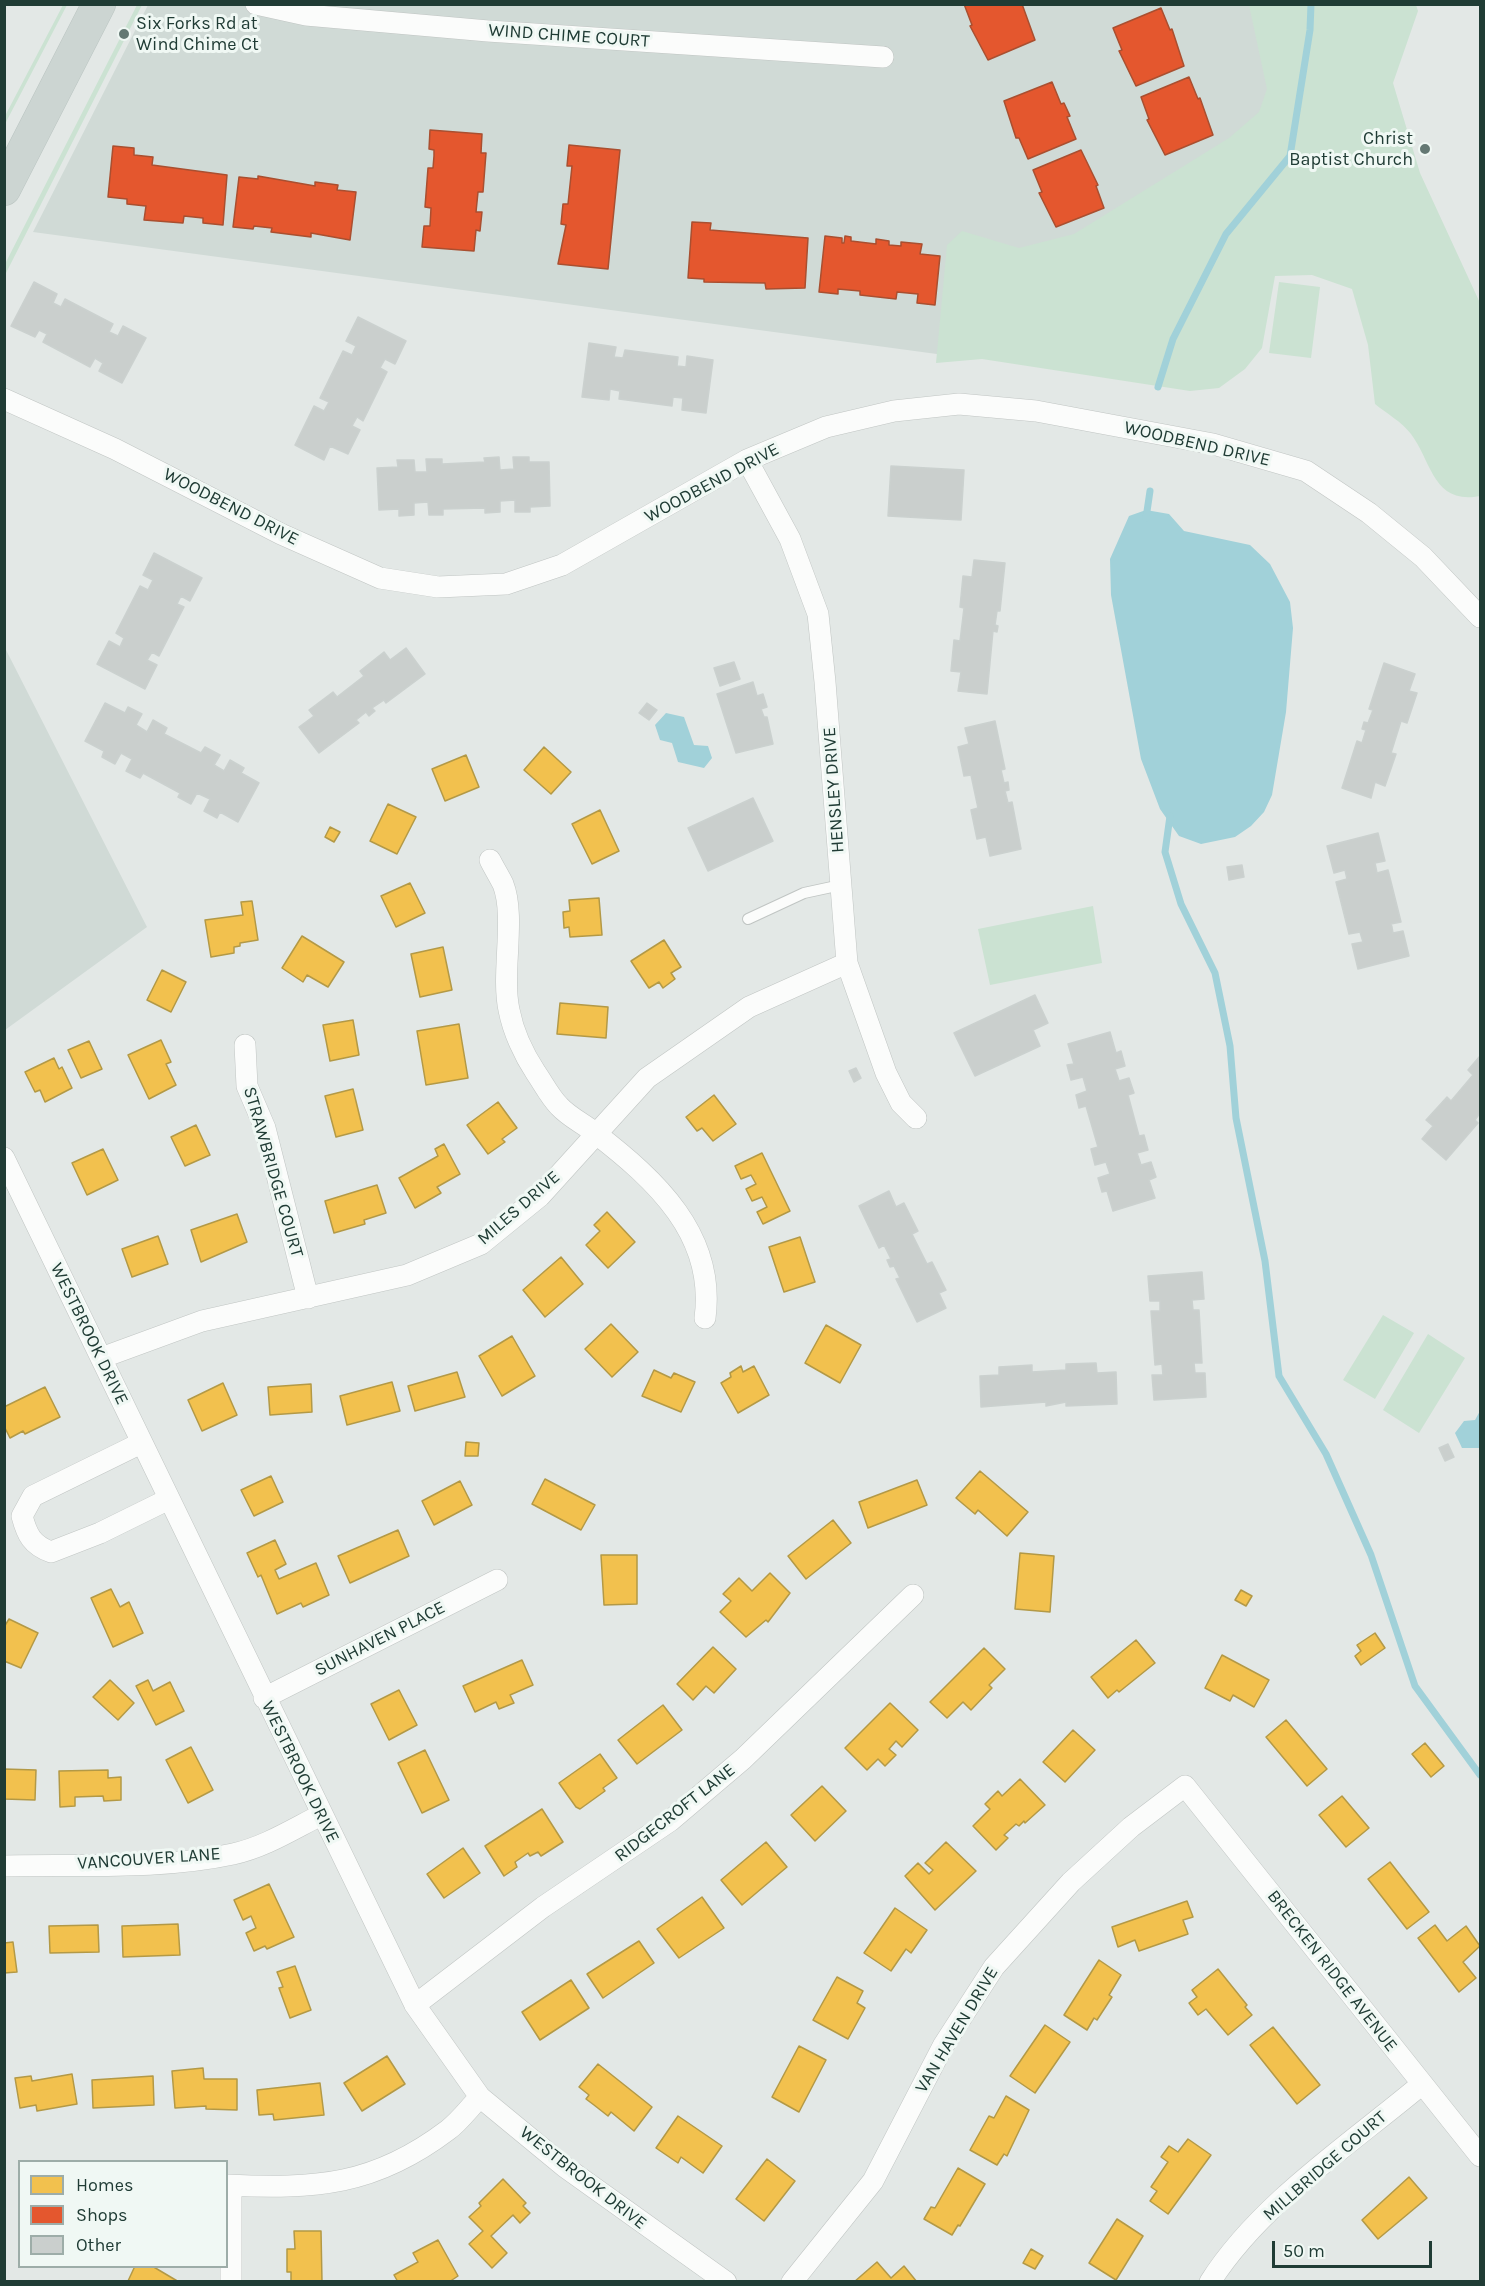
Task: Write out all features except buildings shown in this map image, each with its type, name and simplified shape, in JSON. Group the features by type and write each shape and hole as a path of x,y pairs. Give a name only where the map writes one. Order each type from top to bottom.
{"main road":[{"path":"4,189 99,4"}],"street":[{"name":"WIND CHIME COURT","path":"256,4 306,15 488,31 883,57"},
{"name":"WOODBEND DRIVE","path":"4,399 115,449 281,534 380,578 438,586 506,584 562,565 747,460 826,427 894,411 959,404 1036,411 1213,444 1306,471 1369,513 1423,557 1480,617"},
{"name":"HENSLEY DRIVE","path":"747,460 790,540 818,614 847,963 886,1073 901,1103 916,1118"},
{"path":"490,860 503,885 507,904 508,1009 515,1031 534,1070 558,1106 598,1135 654,1184 679,1213 705,1266 708,1294 705,1318"},
{"name":"MILES DRIVE","path":"101,1358 202,1321 407,1275 481,1244 540,1196 598,1135 647,1078 749,1007 847,963"},
{"name":"STRAWBRIDGE COURT","path":"245,1045 247,1086 265,1128 308,1298"},
{"name":"WESTBROOK DRIVE","path":"4,1158 264,1698 415,2005 480,2097 565,2167 726,2282"},
{"path":"141,1443 33,1496 22,1516 25,1528 37,1546 51,1552 100,1533 169,1499"},
{"name":"SUNHAVEN PLACE","path":"264,1698 497,1580"},
{"name":"RIDGECROFT LANE","path":"415,2005 543,1907 616,1860 670,1821 743,1759 913,1595"},
{"name":"BRECKEN RIDGE AVENUE","path":"1185,1786 1480,2156"},
{"name":"VAN HAVEN DRIVE","path":"792,2282 873,2181 943,2046 994,1967 1071,1882 1131,1827 1185,1786"},
{"name":"VANCOUVER LANE","path":"4,1866 154,1863 235,1854 270,1841 321,1815"},
{"name":"MILLBRIDGE COURT","path":"1210,2282 1222,2263 1279,2203 1357,2134 1422,2084"},
{"path":"231,2282 229,2186 306,2187 354,2179 401,2160 450,2129 480,2097"}],"lane":[{"path":"748,919 804,893 841,885"}],"shaded area":[{"path":"148,5 1259,5 1279,117 959,357 33,232"},
{"path":"4,646 147,927 5,1030 4,1030"}],"green space":[{"path":"63,5 67,5 5,124 5,116"},
{"path":"137,5 142,5 5,275 5,264"},
{"path":"1249,5 1416,5 1418,11 1393,83 1420,173 1480,303 1480,496 1464,497 1452,494 1443,488 1411,434 1375,404 1368,345 1352,289 1312,275 1275,276 1262,348 1245,369 1219,388 1190,391 982,359 936,363 947,245 962,231 1019,248 1074,234 1229,138 1259,112 1267,89"},
{"path":"1279,282 1320,287 1311,358 1269,353"},
{"path":"1093,906 1102,963 990,985 978,929"},
{"path":"1383,1315 1414,1333 1375,1399 1343,1380"},
{"path":"1428,1334 1465,1358 1419,1433 1383,1410"}],"water":[{"path":"1146,510 1169,514 1184,531 1250,545 1270,564 1290,602 1293,628 1286,712 1272,795 1264,812 1251,826 1235,837 1201,844 1179,836 1160,809 1141,759 1111,595 1110,559 1129,516"},
{"path":"666,713 684,717 694,745 708,746 712,758 704,768 678,762 672,743 660,740 655,725"},
{"path":"1480,1411 1480,1448 1462,1448 1455,1433 1464,1421 1475,1420"}],"waterway":[{"path":"1158,387 1173,339 1226,234 1290,156 1310,30 1311,4"},
{"path":"1146,518 1150,491"},
{"path":"1170,816 1165,852 1181,904 1215,973 1230,1046 1236,1118 1265,1261 1279,1376 1326,1454 1371,1555 1415,1686 1480,1775"}],"place":[{"name":"Six Forks Rd at Wind Chime Ct","path":"124,34"},
{"name":"Christ Baptist Church","path":"1425,149"}]}
